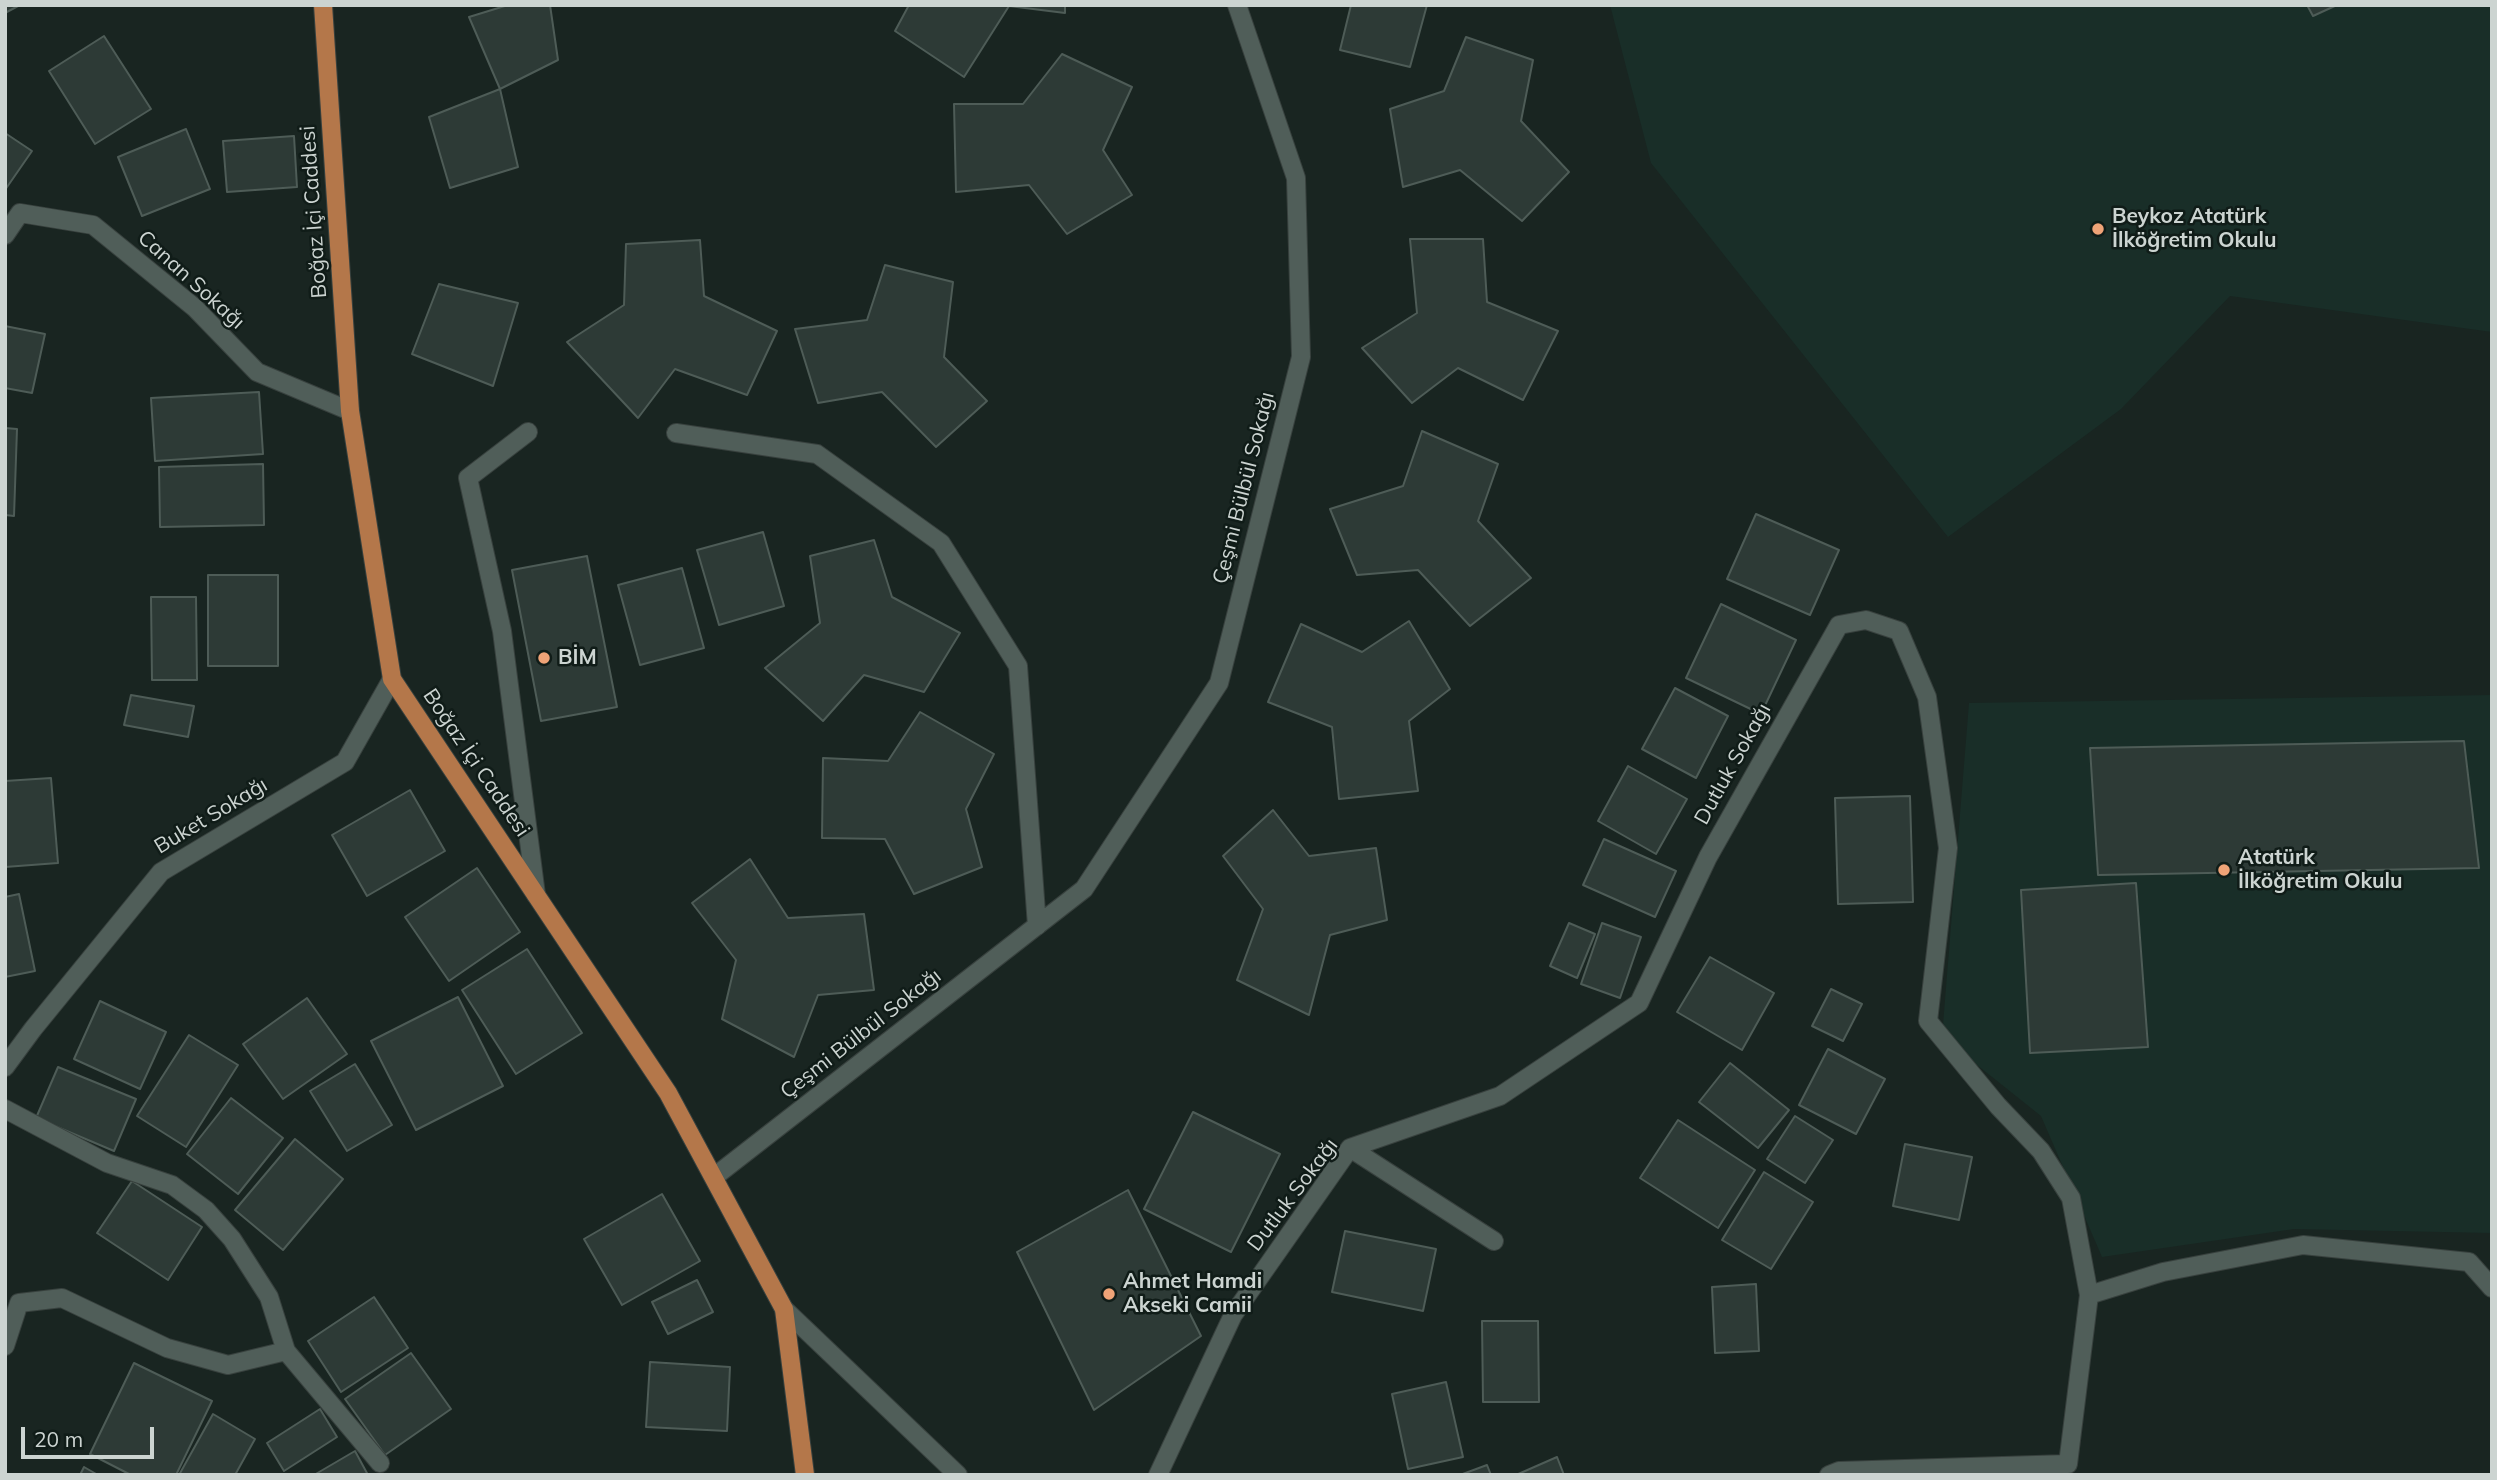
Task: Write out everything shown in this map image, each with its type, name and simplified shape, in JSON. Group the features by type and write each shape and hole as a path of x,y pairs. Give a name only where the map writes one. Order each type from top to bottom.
{"main road":[{"name":"Boğaz İçi Caddesi","path":"323,5 350,411 392,679 668,1093 784,1309 805,1475"}],"street":[{"name":"Çeşmi Bülbül Sokağı","path":"714,1177 1084,889 1219,683 1301,357 1296,178 1237,5"},
{"name":"Canan Sokağı","path":"5,235 20,213 93,225 195,308 257,372 350,411"},
{"path":"528,432 468,478 502,631 536,895"},
{"path":"676,433 817,454 941,543 1018,666 1037,926"},
{"name":"Dutluk Sokağı","path":"1158,1475 1233,1315 1350,1148 1500,1096 1639,1003 1708,856 1839,625 1866,620 1899,631 1927,697 1948,848 1928,1021 1998,1106 2041,1151 2071,1198 2089,1295 2069,1469"},
{"name":"Buket Sokağı","path":"5,1067 161,872 345,762 392,679"},
{"path":"5,1109 107,1163 172,1185 206,1210 232,1239 269,1297 286,1351 380,1463"},
{"path":"1350,1148 1494,1241"},
{"path":"2089,1295 2163,1272 2303,1245 2469,1262 2492,1288"},
{"path":"5,1346 19,1303 62,1298 167,1348 228,1365 286,1351"},
{"path":"784,1309 958,1475"},
{"path":"1829,1475 1839,1472 2069,1469"}],"shaded area":[{"name":"Beykoz Atatürk İlköğretim Okulu","path":"1610,5 2492,5 2492,332 2230,296 2121,409 1948,537 1651,163"},
{"name":"Atatürk İlköğretim Okulu","path":"2492,695 2492,1233 2294,1229 2102,1257 2041,1116 1942,1037 1969,703"}],"building":[{"path":"5,5 20,5 5,13"},
{"path":"508,5 550,5 558,60 500,89 469,17"},
{"path":"909,5 1065,5 1065,13 1009,6 964,77 895,31"},
{"path":"1351,5 1427,5 1410,67 1340,50"},
{"path":"2307,5 2337,5 2313,16"},
{"path":"104,36 151,109 95,144 49,71"},
{"path":"1466,37 1533,60 1521,121 1569,172 1522,221 1460,170 1403,187 1390,109 1444,91"},
{"path":"1062,54 1132,87 1103,150 1132,195 1067,234 1029,185 956,192 954,104 1023,104"},
{"path":"500,89 518,167 450,188 429,117"},
{"path":"186,129 210,189 142,216 118,157"},
{"path":"5,133 32,151 5,190"},
{"path":"294,136 297,187 227,192 223,141"},
{"path":"1410,239 1483,239 1487,302 1558,331 1523,400 1458,368 1412,403 1362,348 1417,313"},
{"path":"700,240 704,296 777,331 747,395 675,369 638,418 567,342 624,305 626,244"},
{"path":"885,265 953,282 944,357 987,401 936,447 882,392 818,403 795,329 867,320"},
{"path":"439,284 518,303 493,386 412,354"},
{"path":"5,326 45,334 32,393 5,388"},
{"path":"259,392 263,454 155,461 151,398"},
{"path":"5,428 17,429 14,516 5,515"},
{"path":"1422,431 1498,464 1478,521 1531,578 1470,626 1418,570 1357,575 1330,509 1403,486"},
{"path":"263,464 264,525 160,527 159,467"},
{"path":"1756,514 1839,550 1810,615 1727,579"},
{"path":"763,532 784,606 719,625 697,550"},
{"path":"874,540 892,597 960,633 924,692 864,675 823,721 765,668 820,623 810,556"},
{"path":"587,556 617,707 541,721 512,570"},
{"path":"682,568 704,648 640,665 618,585"},
{"path":"208,575 278,575 278,666 208,666"},
{"path":"151,597 196,597 197,680 152,680"},
{"path":"1721,604 1796,640 1761,714 1686,678"},
{"path":"1409,621 1450,689 1409,721 1418,791 1339,799 1332,727 1268,702 1301,624 1362,652"},
{"path":"1675,688 1728,716 1696,778 1642,749"},
{"path":"131,695 194,706 188,737 124,725"},
{"path":"920,712 994,754 966,809 982,867 914,894 885,839 822,838 823,758 888,761"},
{"path":"2464,741 2479,868 2098,875 2090,748"},
{"path":"1628,766 1687,799 1656,854 1598,821"},
{"path":"51,778 58,863 5,867 5,781"},
{"path":"410,790 445,851 367,896 332,835"},
{"path":"1910,796 1913,902 1838,904 1835,798"},
{"path":"1273,810 1309,856 1376,848 1387,920 1330,935 1309,1015 1237,980 1263,909 1223,856"},
{"path":"1604,839 1676,871 1655,917 1583,885"},
{"path":"750,859 788,918 864,914 874,990 818,995 794,1057 722,1019 736,960 692,903"},
{"path":"477,868 520,932 449,981 405,917"},
{"path":"2136,883 2148,1047 2030,1053 2021,890"},
{"path":"19,894 35,971 5,977 5,897"},
{"path":"1569,923 1595,934 1577,978 1550,966"},
{"path":"1602,923 1641,937 1620,998 1581,984"},
{"path":"527,949 582,1033 516,1074 462,990"},
{"path":"1710,957 1774,993 1742,1050 1677,1012"},
{"path":"1831,989 1862,1004 1843,1041 1812,1026"},
{"path":"458,997 503,1086 416,1130 371,1041"},
{"path":"307,998 347,1054 283,1099 243,1044"},
{"path":"100,1001 166,1032 140,1089 74,1059"},
{"path":"189,1035 238,1065 186,1147 137,1116"},
{"path":"1828,1049 1885,1079 1856,1134 1799,1105"},
{"path":"1730,1063 1789,1110 1758,1148 1699,1102"},
{"path":"355,1064 392,1125 347,1151 310,1091"},
{"path":"58,1067 136,1099 114,1151 36,1118"},
{"path":"231,1098 283,1138 238,1194 187,1154"},
{"path":"1193,1112 1280,1154 1231,1252 1144,1209"},
{"path":"1795,1116 1833,1140 1805,1183 1767,1159"},
{"path":"1678,1120 1755,1170 1718,1228 1640,1178"},
{"path":"295,1139 343,1179 283,1250 235,1210"},
{"path":"1905,1144 1972,1157 1959,1220 1893,1206"},
{"path":"1764,1172 1813,1202 1771,1269 1722,1240"},
{"path":"132,1181 202,1227 168,1280 97,1233"},
{"name":"Ahmet Hamdi Akseki Camii","path":"1128,1190 1201,1336 1094,1410 1017,1252"},
{"path":"662,1194 700,1261 622,1305 584,1239"},
{"path":"1345,1231 1436,1249 1423,1311 1332,1292"},
{"path":"697,1280 713,1312 668,1334 652,1302"},
{"path":"1756,1284 1759,1351 1715,1353 1712,1287"},
{"path":"374,1297 408,1348 341,1392 308,1341"},
{"path":"1482,1321 1538,1321 1539,1402 1483,1402"},
{"path":"411,1353 451,1409 385,1455 345,1399"},
{"path":"650,1362 730,1367 727,1431 646,1427"},
{"path":"134,1363 212,1401 176,1475 131,1475 90,1454"},
{"path":"1446,1382 1463,1457 1408,1469 1392,1394"},
{"path":"320,1409 337,1437 284,1471 267,1443"},
{"path":"213,1414 255,1439 235,1475 179,1475"},
{"path":"355,1451 368,1475 314,1475"},
{"path":"1557,1457 1564,1475 1516,1475"},
{"path":"1487,1465 1491,1475 1460,1475"},
{"path":"84,1467 98,1475 80,1475"}],"place":[{"name":"Beykoz Atatürk İlköğretim Okulu","path":"2098,229"},
{"name":"BİM","path":"544,658"},
{"name":"Atatürk İlköğretim Okulu","path":"2224,870"},
{"name":"Ahmet Hamdi Akseki Camii","path":"1109,1294"}]}
